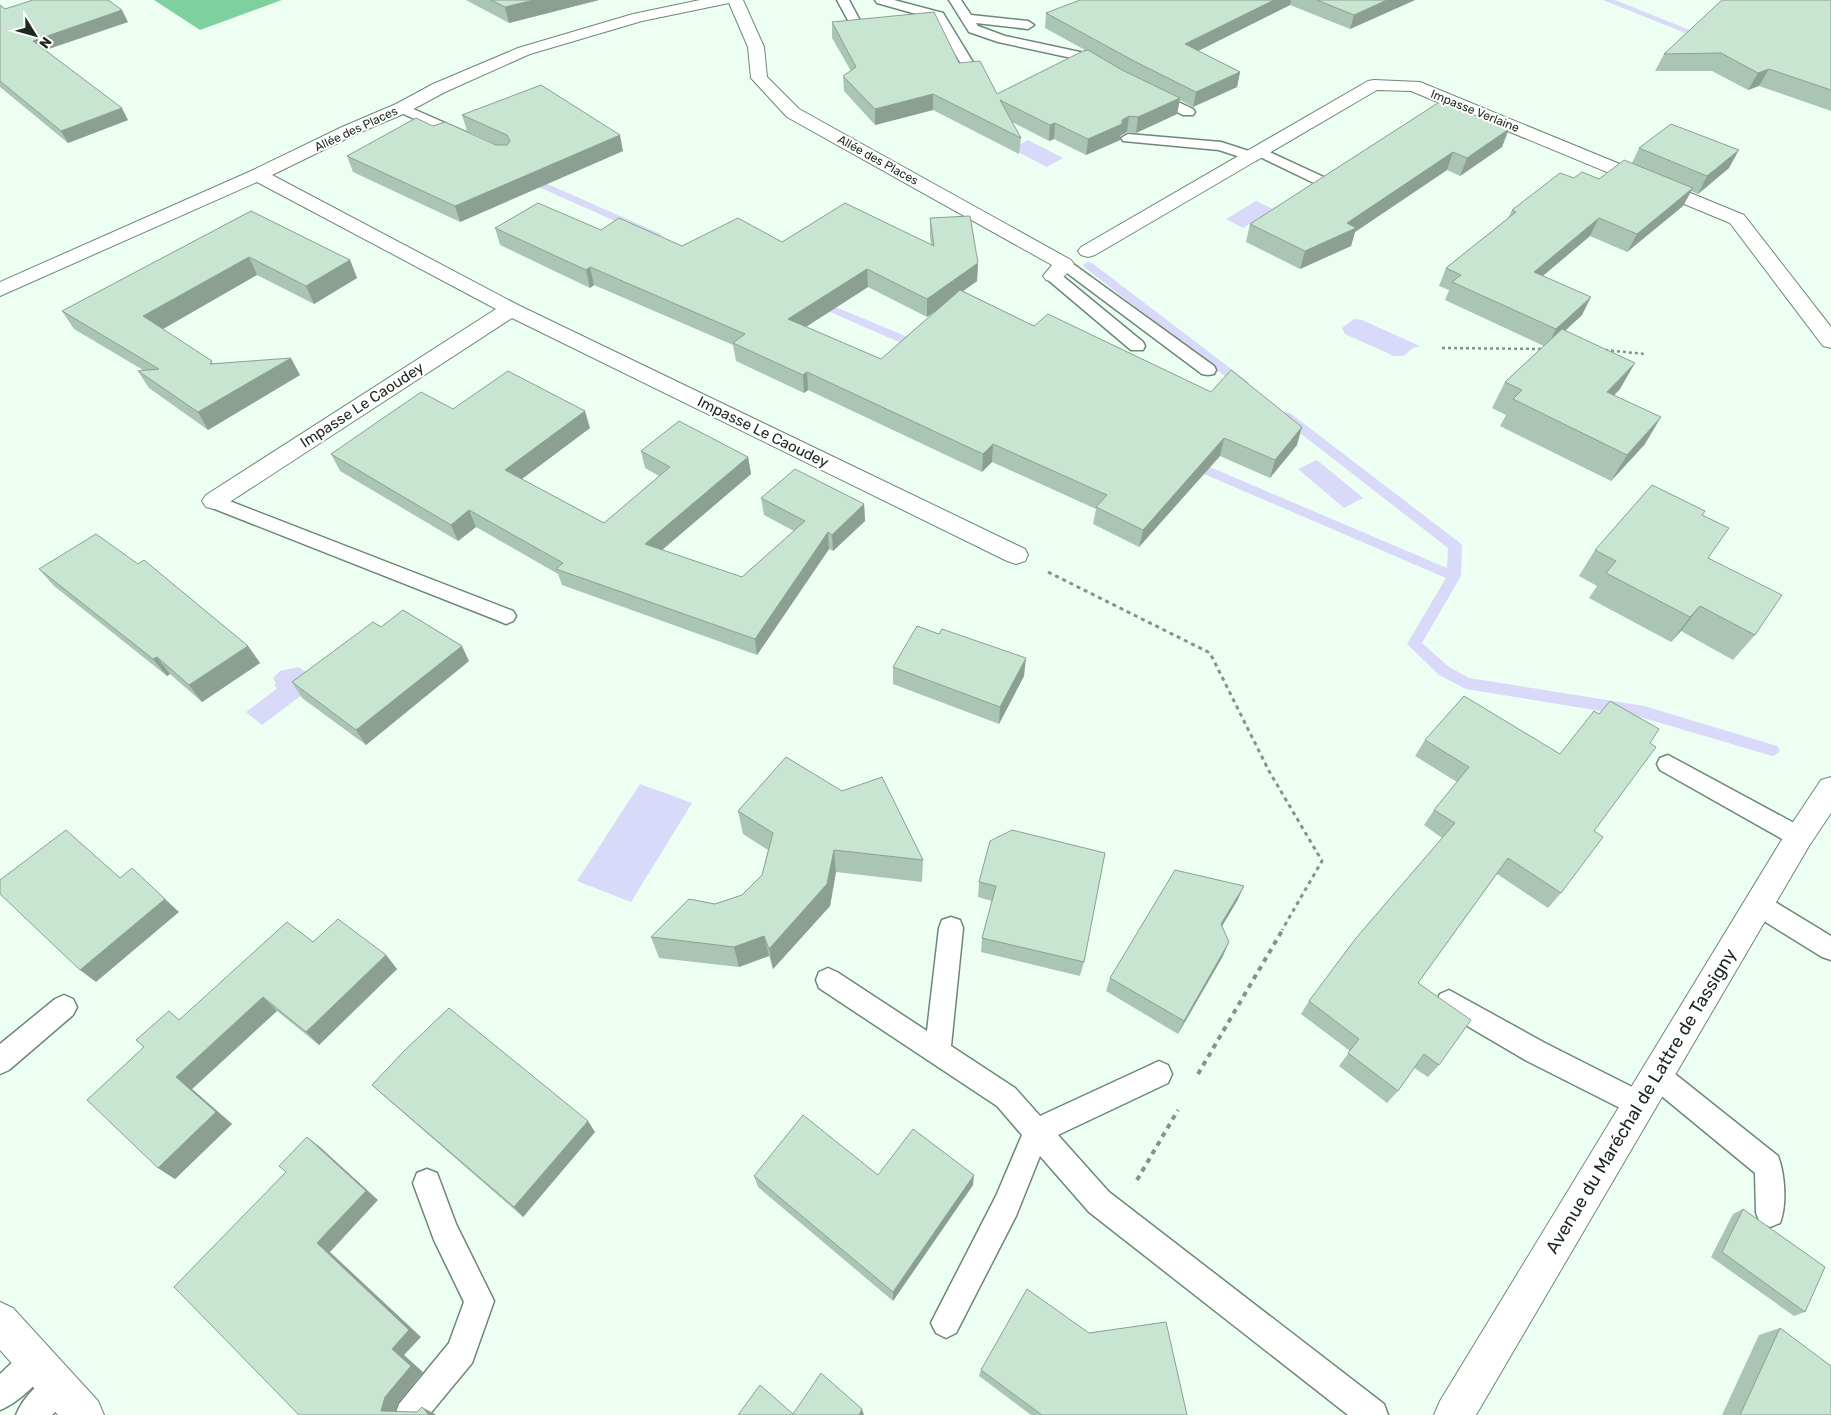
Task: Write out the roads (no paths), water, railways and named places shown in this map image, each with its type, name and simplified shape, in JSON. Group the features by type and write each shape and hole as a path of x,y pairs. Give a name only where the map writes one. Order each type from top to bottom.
{"street":[{"name":"Allée des Places","path":"0,290 258,175 348,131 402,108 439,88 524,51 638,17 723,0"},
{"name":"Allée des Places","path":"735,0 756,46 759,78 793,113 1058,270"},
{"name":"Impasse Verlaine","path":"1088,252 1374,85 1414,86 1737,219 1831,341"},
{"name":"Impasse Le Caoudey","path":"258,175 511,310 1016,555"},
{"name":"Impasse Le Caoudey","path":"214,501 511,310"},
{"name":"Avenue du Maréchal de Lattre de Tassigny","path":"1454,1415 1799,837 1831,789"},
{"path":"0,1321 84,1415"}],"lane":[{"path":"843,0 859,30"},
{"path":"881,0 939,16 968,64"},
{"path":"954,0 973,29 1002,39 1084,57 1109,71"},
{"path":"966,18 1028,25"},
{"path":"1144,90 1188,112"},
{"path":"402,108 480,144"},
{"path":"1128,138 1220,146 1257,155 1323,182"},
{"path":"1058,270 1137,346"},
{"path":"1058,270 1208,370"},
{"path":"214,501 506,616"},
{"path":"1668,764 1799,837"},
{"path":"1759,905 1831,949"},
{"path":"938,1052 952,928"},
{"path":"828,980 1006,1097 1099,1202 1373,1415"},
{"path":"1449,1002 1536,1052 1639,1104"},
{"path":"0,1062 64,1007"},
{"path":"946,1323 1006,1206 1037,1131 1159,1074"},
{"path":"1656,1076 1768,1166 1770,1213"},
{"path":"410,1415 461,1352 479,1301 444,1230 427,1183"},
{"path":"0,1395 47,1374"},
{"path":"31,1415 47,1374"}],"water":[{"path":"1028,140 1063,158 1047,167 1012,149"},
{"path":"1256,201 1273,209 1243,228 1226,219"},
{"path":"1354,319 1362,320 1420,346 1413,348 1403,356 1394,356 1345,334 1342,328"},
{"path":"1317,460 1363,498 1344,508 1298,469"},
{"path":"299,667 319,682 262,725 246,712 277,688 274,685 276,683 273,678 280,671"},
{"path":"640,784 692,803 631,902 577,881"}],"waterway":[{"path":"1607,0 1708,39"},
{"path":"527,178 657,236"},
{"path":"1088,265 1243,384"},
{"path":"816,302 921,347"},
{"path":"1286,416 1455,546 1454,576"},
{"path":"1187,462 1454,576"},
{"path":"1454,576 1414,644 1444,671 1466,683 1644,712 1772,750"}]}
